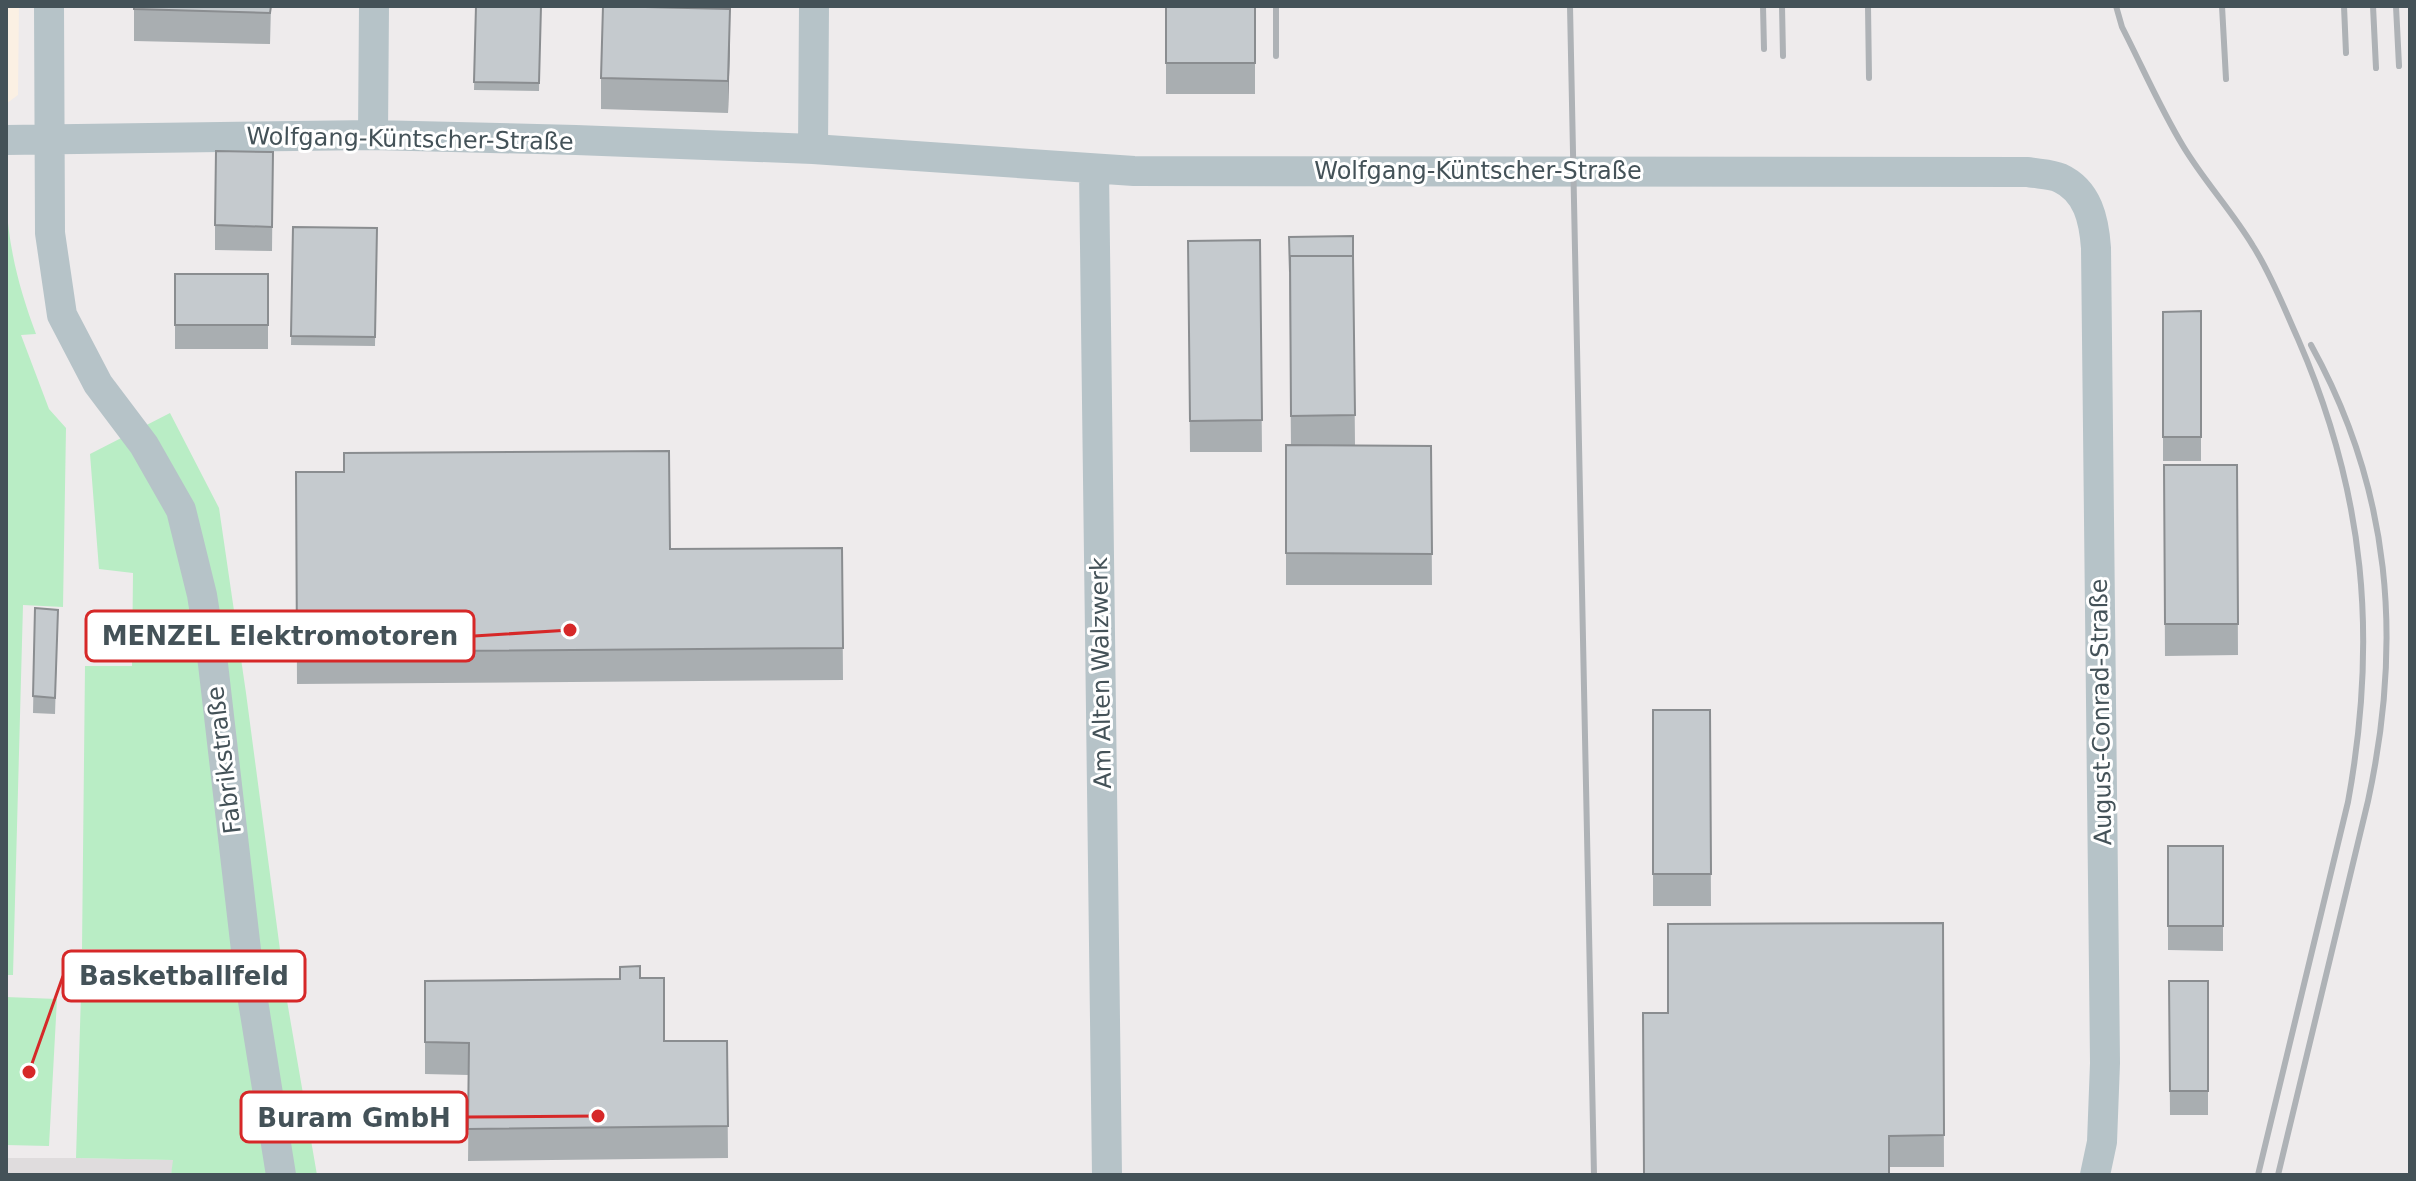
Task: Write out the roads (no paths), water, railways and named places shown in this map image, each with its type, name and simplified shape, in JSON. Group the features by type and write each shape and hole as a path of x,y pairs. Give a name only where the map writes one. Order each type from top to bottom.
{"street":[{"name":"Fabrikstraße","path":"49,6 50,233 62,315 98,384 144,445 181,510 202,595 213,664 249,976 281,1175"},
{"path":"373,135 374,6"},
{"path":"813,149 814,6"},
{"name":"Wolfgang-Küntscher-Straße","path":"6,140 373,135 813,149 1094,170 2028,172 2060,178 2083,198 2094,219 2096,248"},
{"name":"Am Alten Walzwerk","path":"1094,170 1107,1175"},
{"name":"August-Conrad-Straße","path":"2095,1175 2102,1142 2105,1063 2096,248"}],"railway":[{"path":"1276,6 1276,56"},
{"path":"1570,6 1594,1175"},
{"path":"1763,6 1764,49"},
{"path":"1782,6 1783,56"},
{"path":"1868,6 1869,78"},
{"path":"2116,6 2122,27 2175,132 2260,257 2298,339 2321,396 2338,453 2359,566 2363,624 2362,682 2348,802 2258,1175"},
{"path":"2222,6 2226,79"},
{"path":"2344,6 2346,53"},
{"path":"2373,6 2376,68"},
{"path":"2396,6 2399,66"},
{"path":"2278,1175 2368,801 2379,741 2385,682 2383,567 2373,511 2359,455 2338,400 2311,345"}],"place":[{"name":"MENZEL Elektromotoren","path":"570,630"},
{"name":"Basketballfeld","path":"29,1072"},
{"name":"Buram GmbH","path":"598,1116"}]}
